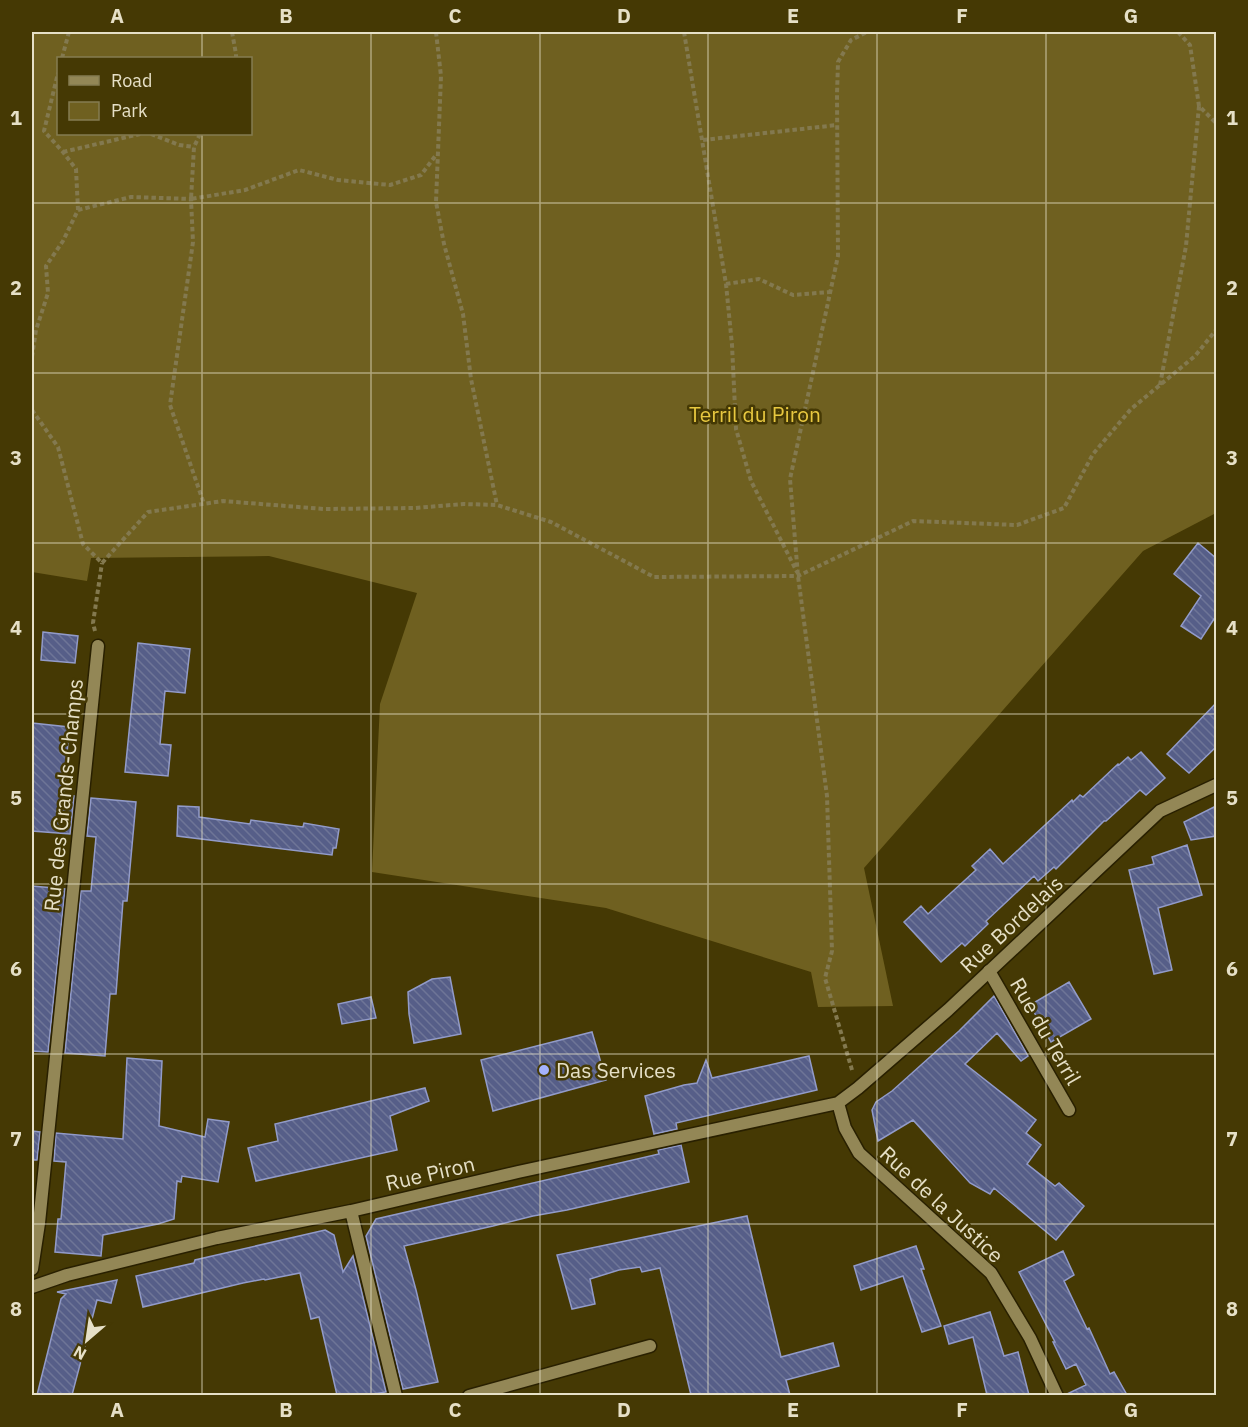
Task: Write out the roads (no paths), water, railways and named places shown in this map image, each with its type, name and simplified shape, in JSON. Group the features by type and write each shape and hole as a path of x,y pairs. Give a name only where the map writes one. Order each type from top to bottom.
{"street":[{"name":"Rue des Grands-Champs","path":"32,1269 39,1223 98,646"},
{"name":"Rue Bordelais","path":"838,1102 858,1088 948,1010 1160,811 1216,784"},
{"name":"Rue du Terril","path":"989,971 1069,1110"},
{"name":"Rue Piron","path":"32,1287 67,1275 217,1238 351,1211 838,1102"},
{"name":"Rue de la Justice","path":"838,1102 845,1128 859,1153 991,1273 1030,1338 1058,1395"},
{"path":"351,1211 396,1395"},
{"path":"469,1395 650,1346"}],"place":[{"name":"Das Services","path":"544,1070"}],"park label":[{"name":"Terril du Piron","path":"755,414"}]}
